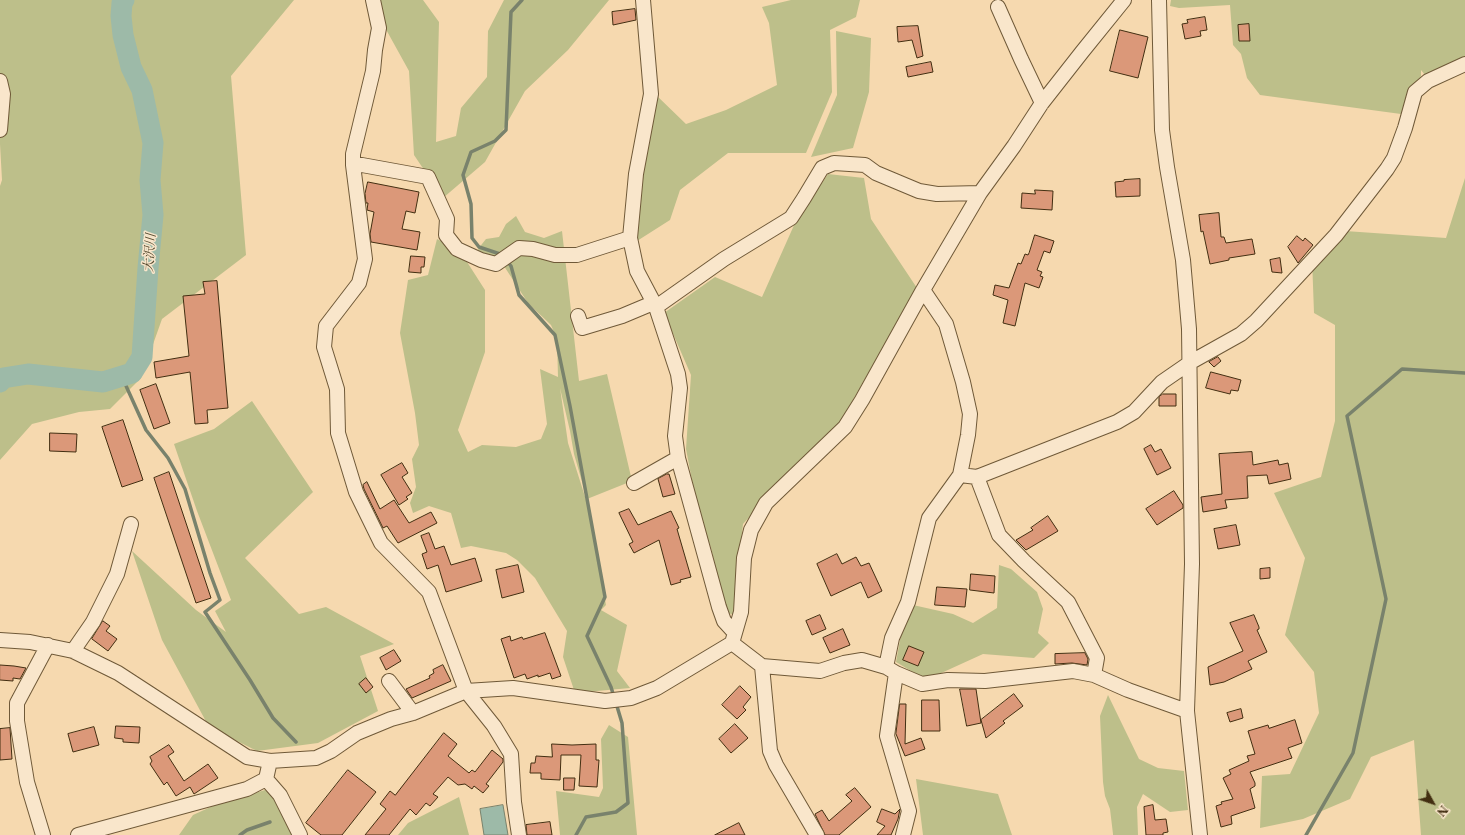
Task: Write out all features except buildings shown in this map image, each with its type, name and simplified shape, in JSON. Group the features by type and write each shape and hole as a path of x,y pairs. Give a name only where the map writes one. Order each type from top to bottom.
{"street":[{"path":"373,0 379,28 373,71 353,154 353,165 365,258 359,283 326,326 324,347 337,389 338,433 356,492 381,543 429,592 466,692 494,726 511,754 514,802 519,835"},
{"path":"643,0 651,94 636,174 630,238 637,271 654,305 678,374 680,388 675,436 678,458 719,607 724,621 734,638 762,666 770,751 776,765 817,835"},
{"path":"0,640 30,642 73,651 118,673 248,757 270,761 290,761 316,758 331,751 357,733 466,692 513,688 605,701 631,698 657,688 711,657 734,638 741,612 744,558 751,530 766,502 845,427 862,400 923,290 980,193 1014,146 1042,103 1124,0"},
{"path":"1159,0 1162,130 1167,167 1184,260 1191,362 1192,564 1187,711 1200,835"},
{"path":"998,6 1042,103"},
{"path":"960,475 977,477 1117,422 1134,412 1162,382 1191,362 1241,334 1256,321 1325,246 1387,169 1394,158 1405,128 1415,92 1428,81 1465,64"},
{"path":"0,81 3,94 0,130"},
{"path":"578,316 582,328 654,305 724,259 791,218 822,168 834,163 865,166 919,191 937,194 980,193"},
{"path":"353,165 362,165 428,177 447,219 446,235 457,250 496,264 519,248 533,249 554,255 577,255 630,238"},
{"path":"903,835 909,811 886,736 892,638 908,602 929,518 960,475 968,435 970,414 963,382 946,324 923,290"},
{"path":"634,483 678,458"},
{"path":"977,477 999,535 1024,561 1068,602 1097,658 1094,675"},
{"path":"73,651 93,622 117,574 130,524"},
{"path":"43,835 27,782 17,721 17,709 18,703 48,645"},
{"path":"762,666 820,671 844,663 862,660 891,670 922,684 948,680 985,681 1073,671 1094,675 1128,690 1187,711"},
{"path":"388,681 413,713"},
{"path":"78,835 247,789 266,779 270,761"},
{"path":"266,779 280,795 300,835"}],"green space":[{"path":"0,0 294,0 231,76 246,255 162,319 141,378 110,409 79,412 32,424 0,460 0,186 2,180 0,144"},
{"path":"373,0 423,0 439,22 436,142 456,136 461,108 487,77 488,31 504,0 609,0 568,50 525,91 485,162 443,198 414,155 409,71 383,24"},
{"path":"791,0 860,0 856,17 830,30 832,92 806,153 728,153 680,190 670,220 637,241 637,202 655,94 686,124 726,110 777,85 769,23 762,7"},
{"path":"1171,0 1465,0 1465,56 1425,75 1421,70 1421,76 1401,114 1260,95 1247,78 1241,54 1233,45 1230,5 1179,8 1170,6"},
{"path":"836,31 871,38 869,92 853,148 811,157 837,95"},
{"path":"828,174 864,178 871,219 917,288 838,426 780,483 743,524 733,615 729,613 721,591 711,548 697,507 686,449 691,375 664,313 715,277 762,297 795,223"},
{"path":"1465,178 1465,835 1421,835 1414,740 1371,757 1350,799 1303,819 1260,828 1262,776 1290,774 1319,713 1314,672 1285,635 1305,558 1274,493 1321,477 1335,421 1335,325 1314,313 1312,258 1345,231 1446,238"},
{"path":"516,216 525,232 544,238 562,231 579,381 607,374 632,481 587,499 574,454 560,388 568,443 587,503 606,605 601,610 627,625 617,671 630,688 575,693 563,657 567,631 535,578 517,560 506,553 471,546 461,548 451,513 429,506 413,513 410,503 416,487 412,459 419,445 415,413 400,333 408,280 428,275 437,239 460,251 485,290 485,352 458,430 468,452 482,445 516,447 541,439 547,424 540,369 558,377 557,339 551,325 528,303 502,263 483,260 478,249 486,239 499,237 506,224"},
{"path":"252,401 313,492 245,558 299,614 326,607 394,644 360,656 378,711 318,743 257,751 209,727 162,640 132,551 196,610 226,632 215,611 231,600 197,511 174,444 214,429"},
{"path":"999,565 1011,569 1037,592 1043,609 1038,633 1049,643 1034,658 983,654 926,680 896,662 904,618 913,605 953,614 973,623 997,608"},
{"path":"1108,695 1139,759 1158,768 1184,771 1188,810 1170,812 1143,794 1137,807 1138,835 1113,835 1110,809 1105,796 1103,782 1100,716"},
{"path":"609,725 628,737 637,835 560,835 556,791 599,797 603,788 601,739"},
{"path":"916,779 998,794 1012,835 923,835"},
{"path":"265,790 277,797 295,835 179,835 193,815 215,805"},
{"path":"459,797 469,835 398,835 408,823"}],"shaded area":[{"path":"503,805 508,835 484,835 480,809"}],"waterway":[{"name":"大沢川","path":"0,382 3,378 28,374 103,382 132,373 142,357 153,215 150,180 153,143 142,90 131,67 123,35 121,16 122,3 124,0"},
{"path":"503,255 479,247 472,238 471,204 463,175 471,152 495,141 506,130 511,12 522,0"},
{"path":"506,260 511,266 519,295 555,335 570,406 605,597 587,636 611,687 614,697"},
{"path":"1306,835 1353,753 1386,599 1347,416 1402,369 1465,373"},
{"path":"122,377 146,430 168,458 185,489 210,573 220,600 205,612 273,718 296,742"},
{"path":"576,835 586,817 616,812 628,803 622,723 616,703"},
{"path":"240,835 247,830 270,822"}]}
